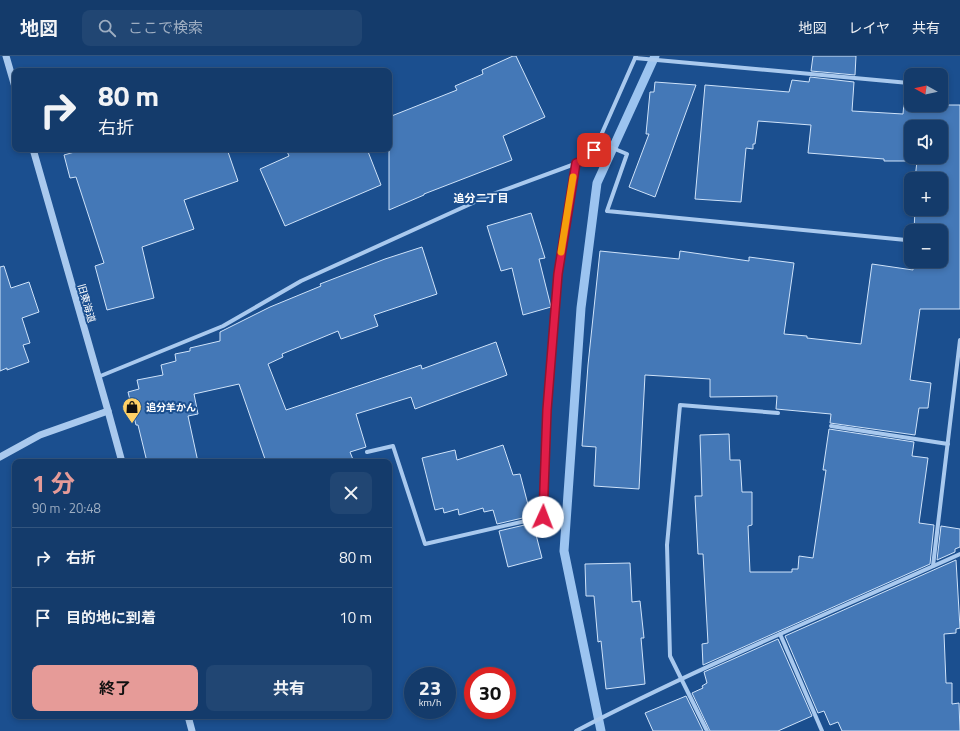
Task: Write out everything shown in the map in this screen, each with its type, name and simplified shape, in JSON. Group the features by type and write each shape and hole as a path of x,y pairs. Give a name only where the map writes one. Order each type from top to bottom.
{"street":[{"path":"6,56 12,77"},
{"path":"98,377 222,326 301,281 488,196 591,158 636,57 904,83"},
{"path":"598,142 627,154 607,211 904,240"},
{"name":"旧東海道","path":"34,152 121,459"},
{"path":"367,452 393,446 425,544 543,517 547,410 558,274 576,163"},
{"path":"933,566 960,340"},
{"path":"707,731 680,679 670,656 667,545 680,405 778,413"},
{"path":"0,457 40,435 108,411"},
{"path":"831,426 948,444"},
{"path":"576,731 625,705 680,679 960,554"},
{"path":"780,634 822,731"},
{"path":"189,719 192,731"}],"building":[{"path":"516,56 545,117 503,136 512,160 424,194 389,210 389,152 392,152 392,116 457,90 455,86 483,74 482,70"},
{"path":"813,56 856,56 855,75 811,71"},
{"path":"810,77 854,82 852,111 903,114 904,103 904,112 948,112 948,105 960,105 960,309 920,309 910,380 931,383 928,408 919,408 915,435 830,423 831,414 776,409 777,396 710,397 710,379 645,375 639,489 594,486 596,447 582,446 588,365 600,251 679,259 680,251 749,261 749,257 794,263 784,334 861,344 872,264 913,270 913,268 948,268 948,224 914,224 915,216 948,216 948,172 916,172 917,164 948,164 948,120 904,120 904,161 884,161 884,159 808,153 811,125 758,121 753,149 746,148 741,202 695,199 705,85 789,92 792,80 809,82"},
{"path":"655,82 696,85 655,197 629,187 649,134 646,134 650,92 654,92"},
{"path":"74,152 228,152 238,181 184,200 194,229 142,247 154,298 107,310 95,266 104,263 76,177 70,178 64,155"},
{"path":"287,152 368,152 381,185 285,226 260,169 289,156"},
{"path":"531,213 545,258 539,259 551,307 523,315 512,268 501,271 487,226"},
{"path":"422,247 437,294 374,315 378,326 341,339 338,331 282,354 283,357 268,364 286,410 421,365 422,369 496,342 507,375 415,409 411,397 356,414 366,447 350,452 353,459 265,459 239,384 194,394 198,414 188,416 197,459 146,459 128,392 139,389 137,380 163,375 161,365 176,361 175,354 190,351 190,348 220,341 220,332 270,307 321,286 320,284 385,259"},
{"path":"4,266 11,288 29,282 39,312 22,318 30,343 23,345 29,362 0,371 0,267"},
{"path":"829,429 914,442 912,456 928,458 919,523 934,525 930,564 703,665 702,644 708,643 703,554 698,554 695,496 702,496 700,435 729,434 730,460 740,460 742,492 752,492 752,525 748,526 750,572 792,572 792,569 798,569 799,556 813,558 826,470 823,470"},
{"path":"503,445 513,475 520,474 531,516 497,524 493,510 484,512 483,508 459,515 458,509 444,513 443,508 435,510 422,458 455,450 457,460"},
{"path":"533,523 542,558 508,567 499,531"},
{"path":"941,526 960,529 960,547 955,549 955,552 937,560"},
{"path":"956,560 960,628 956,629 956,633 944,634 946,683 952,683 952,704 959,703 960,731 842,731 838,722 830,725 824,711 818,713 785,636"},
{"path":"630,563 632,602 640,601 644,638 641,638 645,684 606,689 601,641 598,642 594,596 586,596 585,564"},
{"path":"778,639 812,716 778,731 710,731 692,693 703,688 702,686 707,683 704,672"},
{"path":"686,696 703,731 653,731 645,713"}],"waterway":[{"path":"601,731 564,551 581,308 597,183 655,56"}],"slow traffic":[{"path":"561,252 573,177"}],"place":[{"name":"追分羊かん","path":"132,424"}],"district":[{"name":"追分二丁目","path":"481,198"}],"route":[{"path":"543,517 547,410 558,274 576,163 591,158 594,150"}]}
